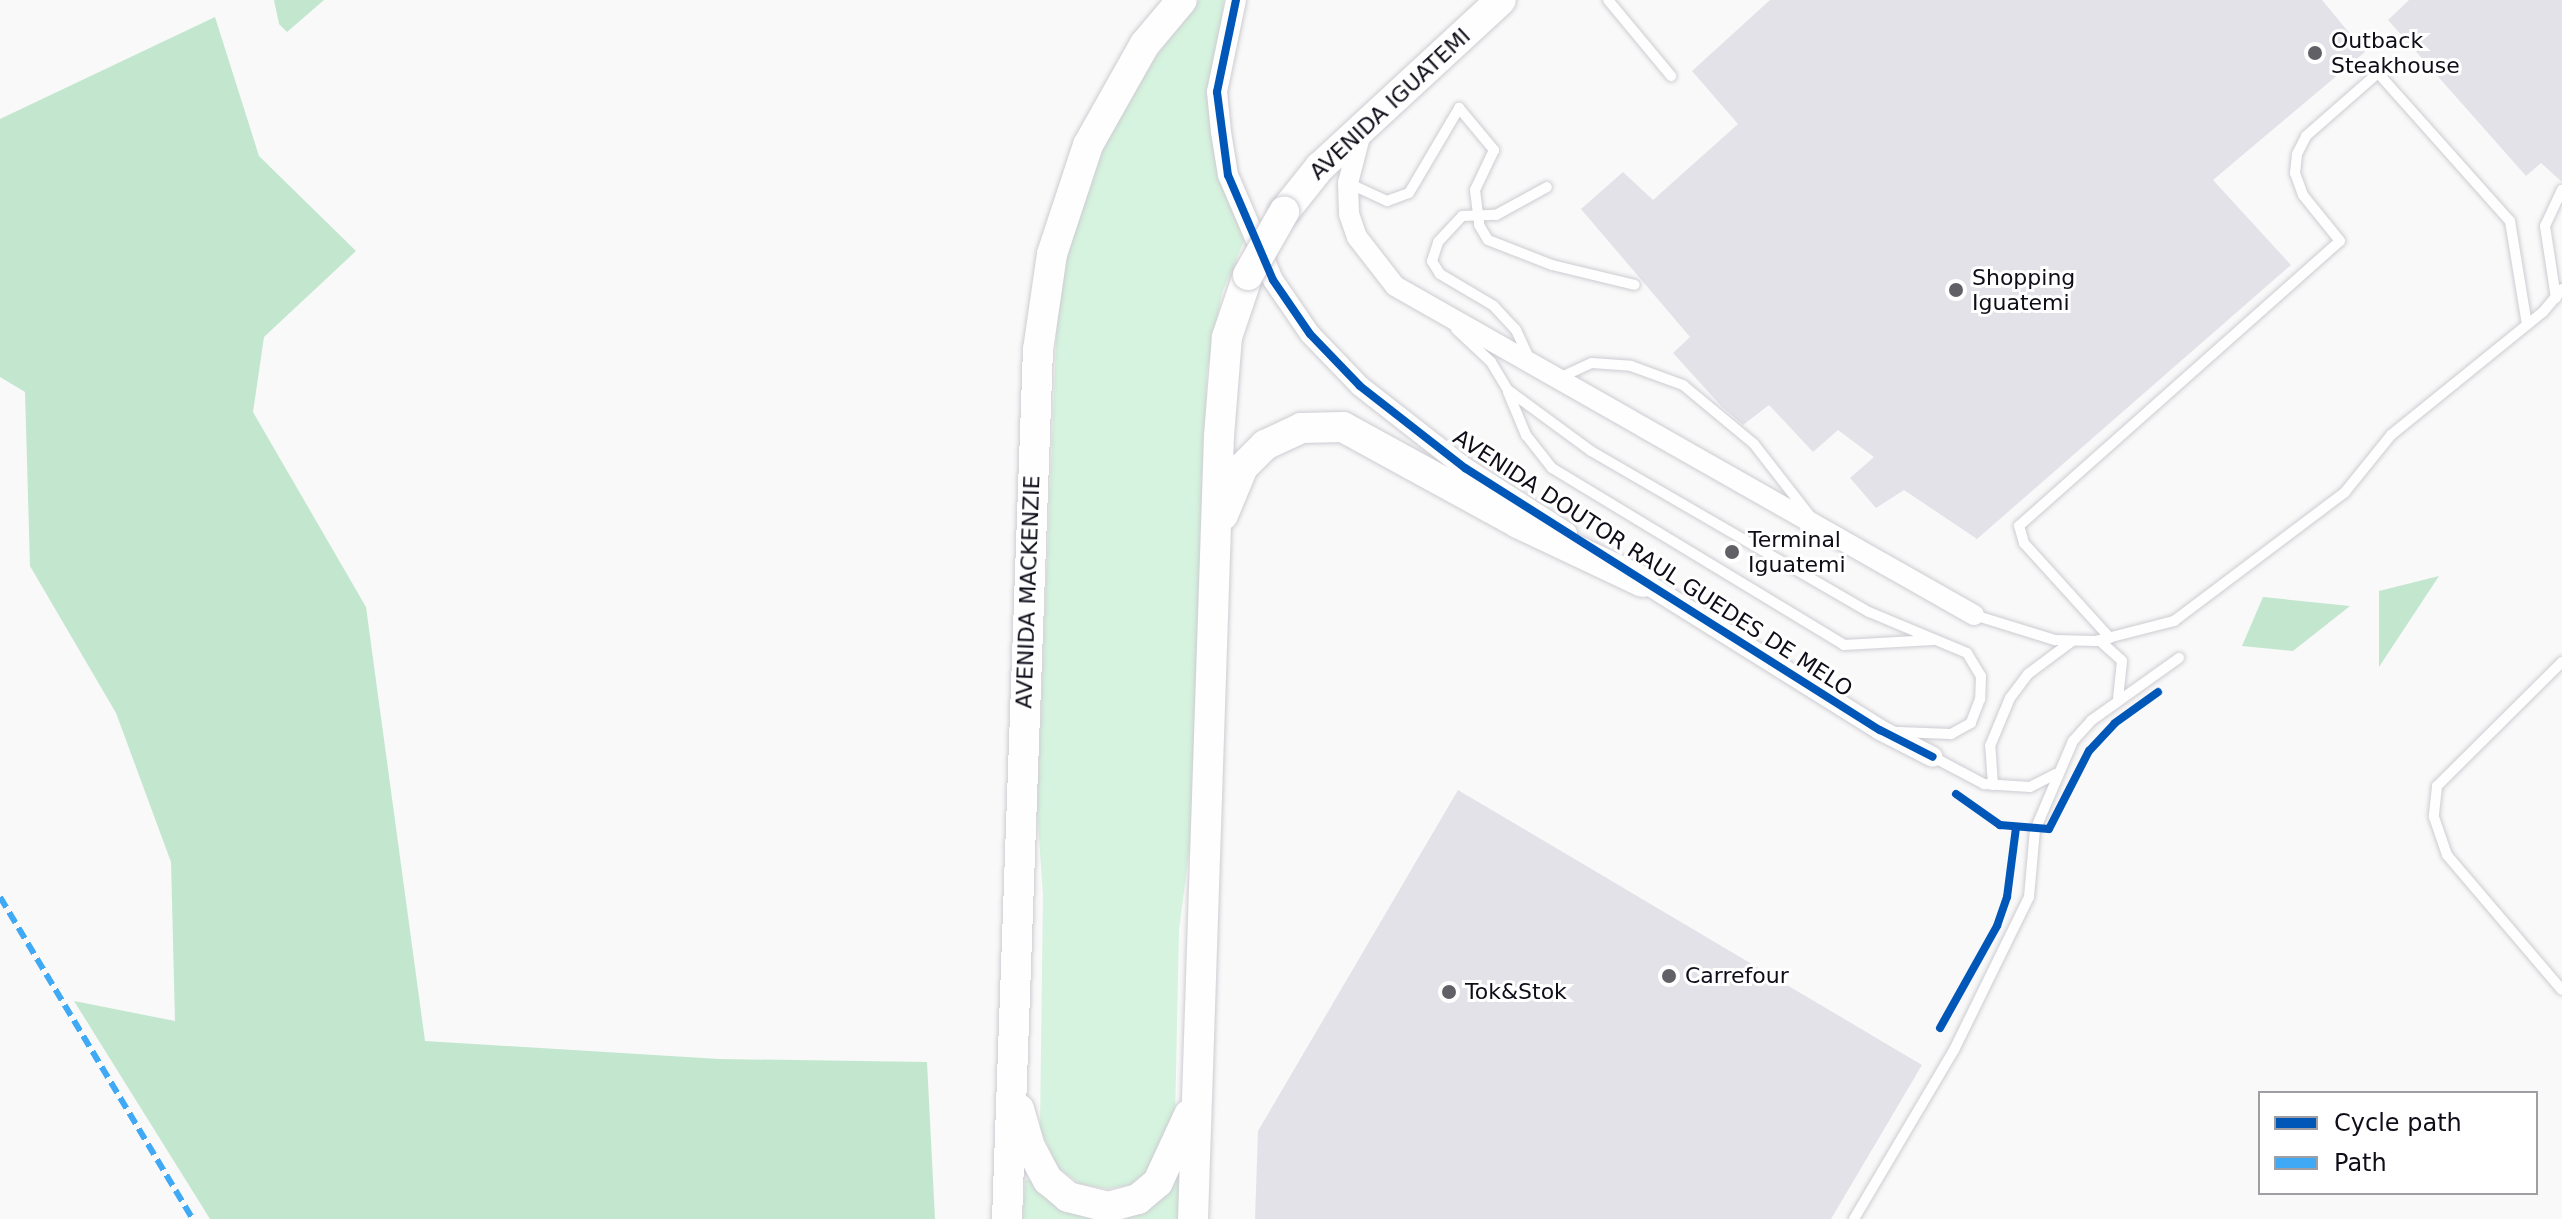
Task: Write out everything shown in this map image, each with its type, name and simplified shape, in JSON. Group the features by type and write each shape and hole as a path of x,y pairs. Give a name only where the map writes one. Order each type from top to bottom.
{"main road":[{"name":"AVENIDA MACKENZIE","path":"1007,1219 1038,350 1052,254 1088,145 1145,44 1182,0"},
{"name":"AVENIDA IGUATEMI","path":"1215,535 1227,337 1248,275 1284,212 1320,167 1501,0"},
{"path":"1193,1219 1215,535 1243,467 1265,445 1301,428 1343,427 1518,523 1643,582"},
{"path":"1012,1084 1029,1145 1048,1180 1068,1197 1108,1207 1138,1199 1158,1182 1180,1141 1198,1084"}],"street":[{"name":"AVENIDA DOUTOR RAUL GUEDES DE MELO","path":"1236,0 1217,92 1228,175 1273,280 1310,334 1360,386 1465,468 1880,730 1933,757"},
{"path":"1363,125 1348,183 1349,214 1374,263 1395,286 1443,317 1974,615"}],"lane":[{"path":"1608,0 1671,76"},
{"path":"2117,701 2122,661 2018,535 2019,526 2340,241 2303,195 2295,173 2297,154 2306,136 2378,73 2510,221 2527,325"},
{"path":"1348,183 1387,201 1409,193 1459,108 1494,150 1475,190 1477,215 1483,233 1497,246 1635,285"},
{"path":"1532,366 1525,345 1494,306 1432,266 1438,242 1456,220 1496,215 1547,187"},
{"path":"1974,615 2055,640 2105,639 2174,621 2230,582 2345,492 2391,435 2527,325 2559,293 2545,226 2562,190"},
{"path":"1443,317 1491,362 1508,390 1526,435 1552,468 1844,645 1939,640"},
{"path":"1556,380 1592,363 1631,366 1683,385 1754,444 1822,530"},
{"path":"1508,390 1591,451 1869,612 1967,653 1981,676 1980,699 1971,723 1951,734 1928,736 1880,730"},
{"path":"1993,785 1990,746 2010,698 2028,674 2072,640"},
{"path":"1854,1219 1954,1050 2029,897 2035,830 2073,741 2117,701 2179,658"},
{"path":"2562,662 2437,786 2434,817 2447,855 2562,990"},
{"path":"1933,757 1993,785 2030,787 2058,773"}],"green space":[{"path":"274,0 324,0 287,32 279,24"},
{"path":"1199,0 1224,0 1212,89 1223,181 1244,241 1222,293 1207,372 1191,837 1179,930 1175,1119 1165,1158 1134,1184 1108,1189 1080,1184 1057,1167 1040,1128 1043,895 1037,809 1057,318 1069,241 1093,166 1127,95"},
{"path":"215,17 259,156 356,251 264,337 253,412 366,607 425,1041 719,1059 927,1062 935,1219 210,1219 74,1001 175,1021 171,862 116,713 30,566 25,392 0,377 0,119"},
{"path":"2439,576 2379,667 2379,591"},
{"path":"2263,597 2350,606 2293,651 2242,646"},
{"path":"1179,1170 1185,1172 1183,1219 1023,1219 1025,1180 1037,1180 1070,1209"}],"building":[{"name":"Shopping Iguatemi","path":"1770,0 2322,0 2365,52 2213,180 2291,265 1977,539 1904,490 1876,508 1850,478 1874,457 1838,430 1813,452 1769,405 1743,425 1722,407 1673,353 1690,337 1581,209 1623,172 1653,200 1738,124 1692,71"},
{"path":"2409,0 2562,0 2562,182 2541,163 2526,176 2388,20"},
{"path":"1458,790 1922,1065 1831,1219 1255,1219 1258,1131"}],"marked path":[{"path":"0,897 193,1219"}],"cycle path":[{"path":"1236,0 1217,92 1228,175 1273,280 1310,334 1360,386 1465,468 1880,730 1933,757"},
{"path":"1956,794 2000,825 2049,829 2089,751 2115,723 2158,692"},
{"path":"1940,1028 1997,926 2007,897 2016,828"}],"place":[{"name":"Outback Steakhouse","path":"2315,53"},
{"name":"Shopping Iguatemi","path":"1956,290"},
{"name":"Terminal Iguatemi","path":"1732,552"},
{"name":"Carrefour","path":"1669,976"},
{"name":"Tok&Stok","path":"1449,992"}]}
